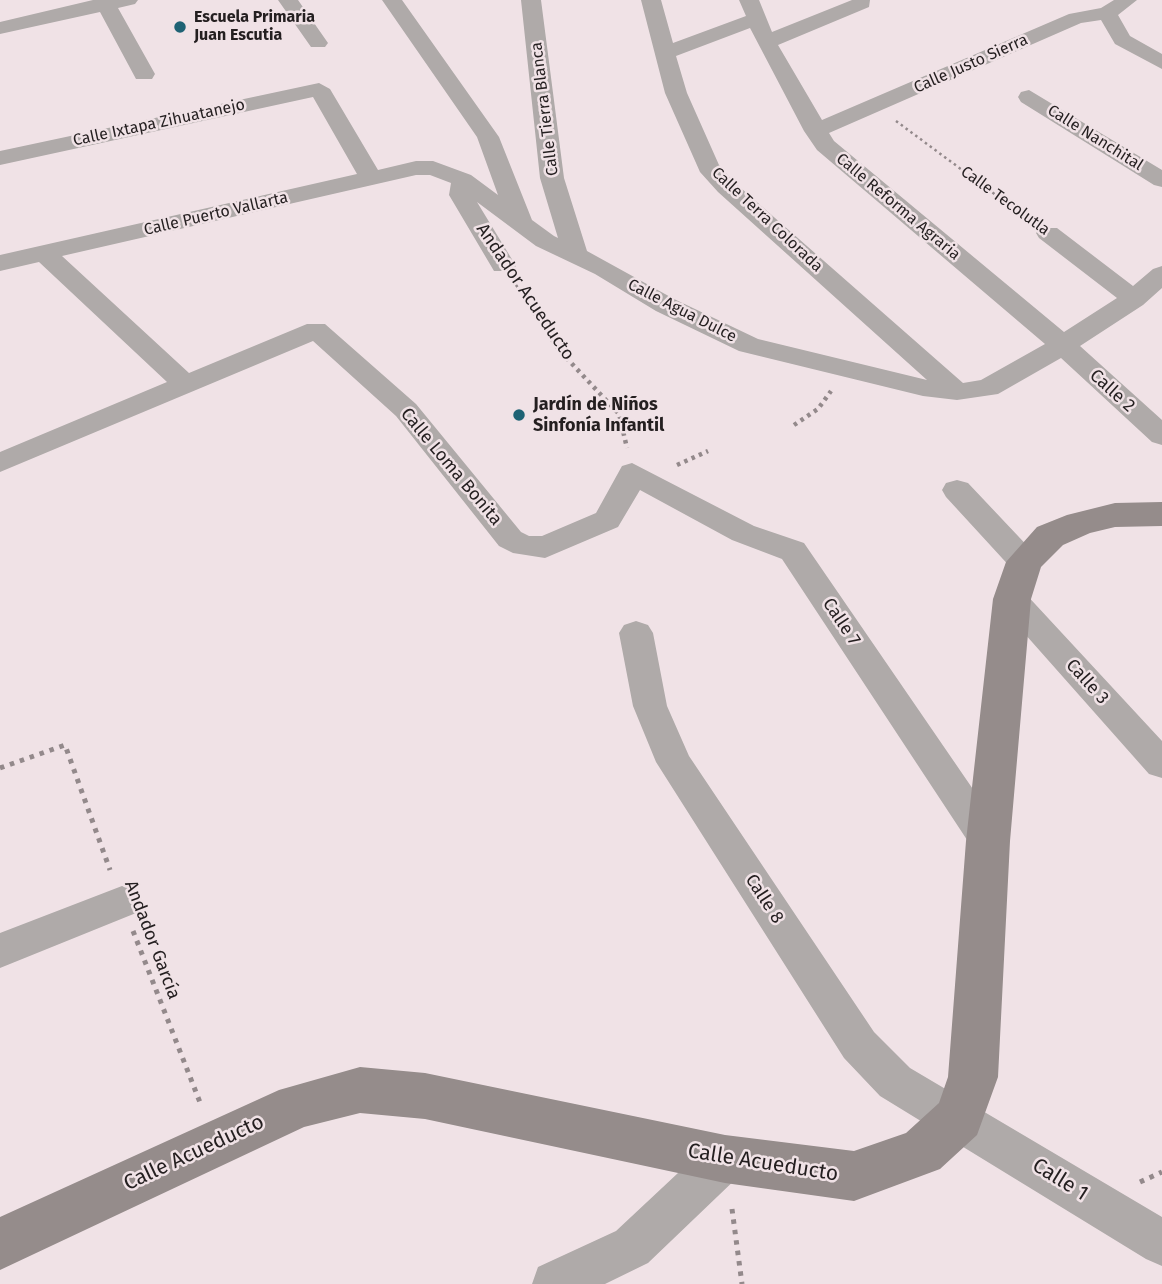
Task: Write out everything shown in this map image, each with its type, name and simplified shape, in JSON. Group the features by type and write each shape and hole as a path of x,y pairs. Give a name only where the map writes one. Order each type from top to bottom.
{"street":[{"path":"0,28 104,2 128,0"},
{"path":"288,0 318,43"},
{"path":"392,0 488,136 521,223"},
{"name":"Calle Tierra Blanca","path":"531,0 552,178 576,257"},
{"name":"Calle Terra Colorada","path":"651,0 676,93 708,167 726,187 957,391"},
{"name":"Calle Justo Sierra","path":"815,131 1076,18 1107,13 1127,0"},
{"path":"104,2 144,74"},
{"path":"665,53 757,20 862,3"},
{"path":"1107,13 1122,40 1162,63"},
{"name":"Calle Reforma Agraria","path":"757,20 825,145 1063,345"},
{"name":"Calle Ixtapa Zihuatanejo","path":"0,158 319,89 370,178"},
{"name":"Calle Nanchital","path":"1029,97 1162,180"},
{"name":"Calle Puerto Vallarta","path":"0,262 416,168 433,168"},
{"name":"Calle Agua Dulce","path":"433,168 463,180 521,223 576,257 604,269 665,305 749,345 923,388 957,391 988,388 1063,345 1133,299 1162,274"},
{"name":"Andador Acueducto","path":"463,180 461,195 503,266"},
{"name":"Calle Tecolutla","path":"1048,233 1133,299"},
{"path":"44,253 185,384"},
{"name":"Calle Loma Bonita","path":"0,463 316,330 406,410 510,539 524,546 545,547 607,520 622,498 632,473"},
{"name":"Calle 2","path":"1063,345 1162,436"},
{"name":"Calle 7","path":"632,473 743,533 793,551 988,841"},
{"name":"Calle 3","path":"957,490 1018,580 1162,764"},
{"path":"1018,580 1050,536 1080,523 1115,515 1162,514"},
{"name":"Calle Acueducto","path":"0,1244 297,1106 360,1090 425,1096 725,1159 854,1176 922,1152 959,1118 973,1077 988,841 1018,580"},
{"name":"Calle 8","path":"636,633 650,706 674,762 859,1045 895,1082 959,1118"},
{"path":"0,951 122,902"},
{"name":"Calle 1","path":"959,1118 1162,1243"},
{"path":"555,1284 632,1247 725,1159"}],"path":[{"name":"Calle Tecolutla","path":"875,106 1048,233"},
{"name":"Andador Acueducto","path":"503,266 559,350 620,414 632,473"},
{"path":"794,425 818,409 846,369"},
{"name":"Andador García","path":"0,768 65,745 122,902 216,1143"},
{"path":"725,1159 742,1284"}],"place":[{"name":"Escuela Primaria Juan Escutia","path":"180,27"},
{"name":"Jardín de Niños Sinfonía Infantil","path":"519,415"}]}
